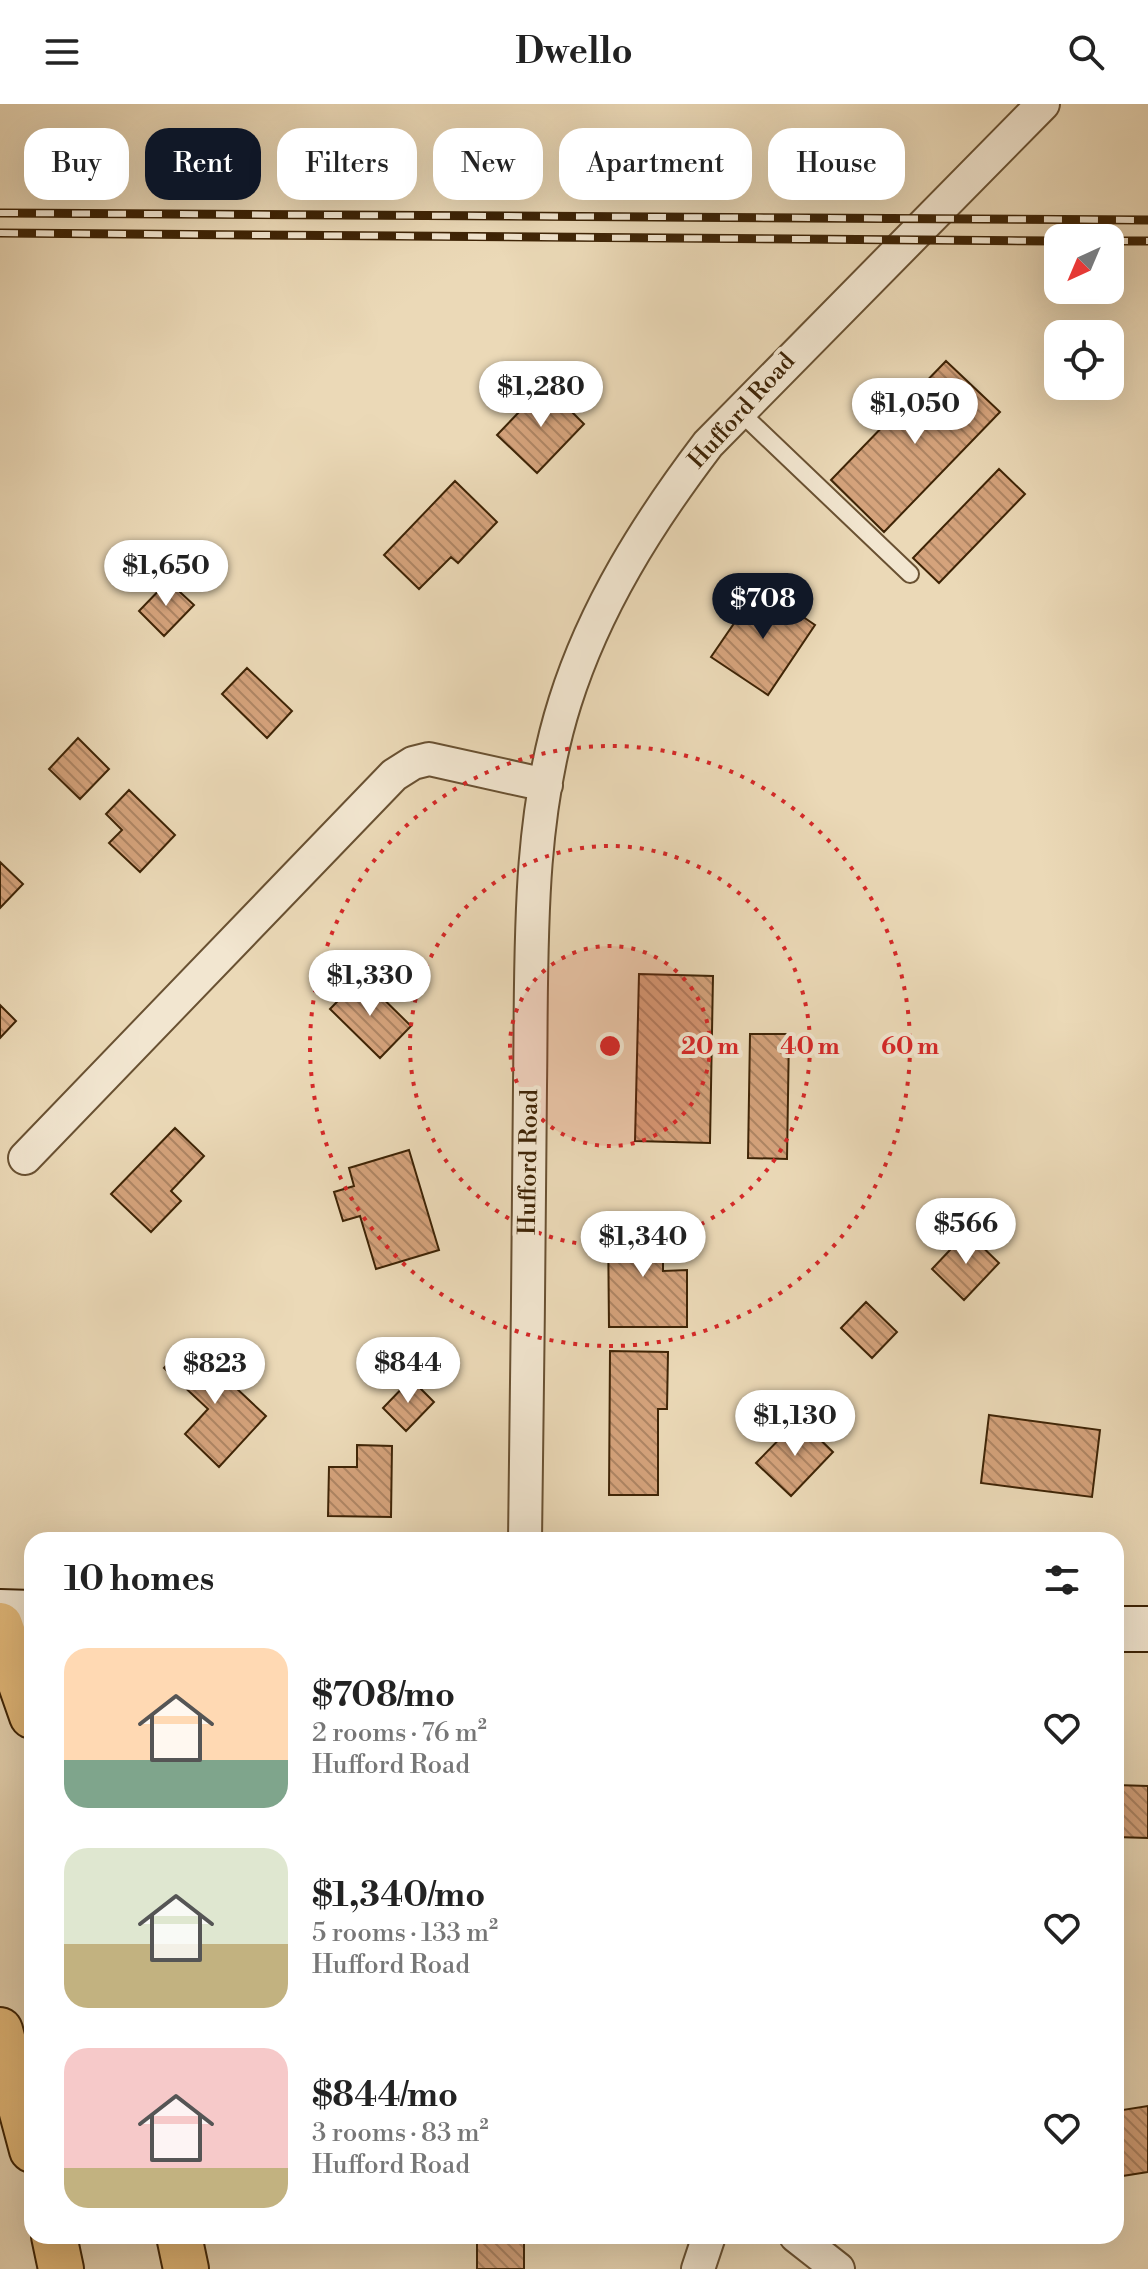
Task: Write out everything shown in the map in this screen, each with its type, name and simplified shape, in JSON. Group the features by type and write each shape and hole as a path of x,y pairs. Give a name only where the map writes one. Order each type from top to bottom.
{"highway":[{"path":"0,1625 24,1693"},
{"path":"0,2030 24,2120"},
{"path":"56,2244 61,2269"},
{"path":"181,2244 186,2269"}],"main road":[{"path":"0,1612 24,1613"},
{"path":"1124,1629 1148,1629"}],"street":[{"name":"Hufford Road","path":"525,1532 532,930 546,785 565,701 611,593 662,504 708,444 1032,106"},
{"path":"25,1158 394,775 413,763 429,759 546,785"},
{"path":"698,2269 706,2244"},
{"path":"806,2244 838,2269"}],"lane":[{"path":"739,411 910,574"}],"building":[{"path":"946,361 1000,412 884,532 831,480"},
{"path":"545,385 584,424 537,473 497,435"},
{"path":"999,469 1025,494 939,583 913,558"},
{"path":"455,481 497,522 458,563 451,557 419,589 384,555"},
{"path":"168,581 194,605 164,636 139,611"},
{"path":"759,587 815,625 768,695 711,657"},
{"path":"247,668 292,711 267,738 222,694"},
{"path":"78,738 109,769 80,799 49,769"},
{"path":"129,790 175,835 140,872 109,843 122,830 106,814"},
{"path":"0,862 23,884 0,908"},
{"path":"639,974 713,976 710,1143 635,1141"},
{"path":"361,977 411,1026 380,1058 330,1009"},
{"path":"0,1005 16,1021 0,1038"},
{"path":"750,1034 789,1034 787,1159 748,1158"},
{"path":"175,1128 204,1156 171,1191 181,1201 151,1232 111,1194"},
{"path":"409,1150 439,1250 376,1269 360,1216 343,1221 334,1192 354,1186 349,1168"},
{"path":"608,1223 663,1223 663,1271 687,1270 687,1327 609,1327"},
{"path":"967,1232 999,1263 964,1300 932,1269"},
{"path":"866,1302 897,1332 872,1358 841,1328"},
{"path":"188,1343 266,1416 219,1467 185,1434 208,1409 164,1368"},
{"path":"610,1351 668,1352 667,1409 658,1409 658,1495 609,1495"},
{"path":"411,1379 434,1402 406,1431 383,1408"},
{"path":"989,1415 1100,1430 1092,1497 981,1483"},
{"path":"799,1419 833,1452 791,1496 756,1463"},
{"path":"357,1445 392,1446 391,1517 328,1516 329,1467 357,1467"},
{"path":"1124,1785 1148,1786 1148,1838 1124,1837"},
{"path":"1148,2106 1148,2172 1124,2176 1124,2110"},
{"path":"477,2244 524,2244 524,2269 477,2269"}],"railway":[{"path":"0,213 1148,220"},
{"path":"0,233 1044,241"},
{"path":"1124,241 1148,241"}]}
